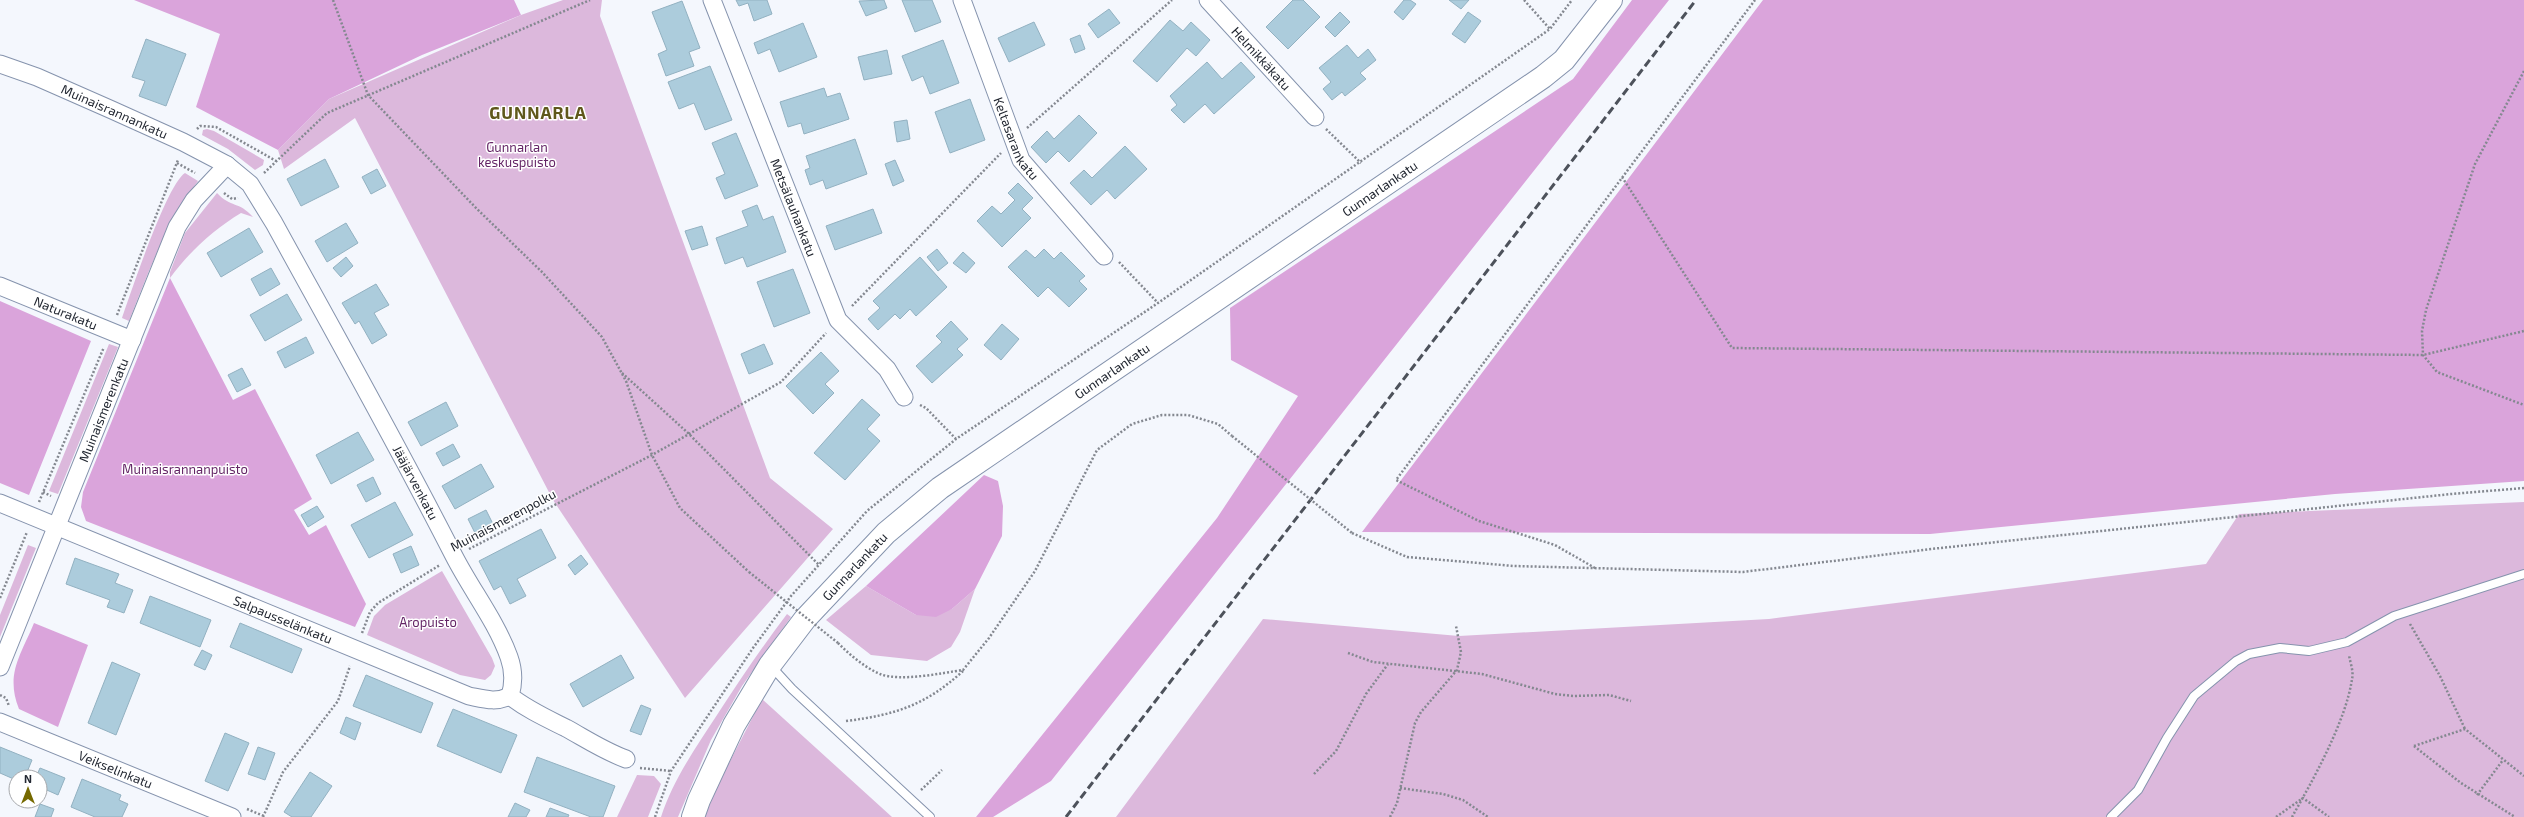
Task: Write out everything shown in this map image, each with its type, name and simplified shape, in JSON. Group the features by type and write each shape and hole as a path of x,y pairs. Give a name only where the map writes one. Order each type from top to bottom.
{"street":[{"name":"Metsälauhankatu","path":"712,0 838,320 887,368 904,397"},
{"name":"Keltasarankatu","path":"962,0 1021,160 1104,256"},
{"name":"Helmikkäkatu","path":"1208,0 1315,117"},
{"name":"Gunnarlankatu","path":"694,817 699,800 734,725 770,665 805,619 886,533 940,488 1543,76 1564,60 1611,0"},
{"name":"Muinaisrannankatu","path":"0,64 37,77 184,142 227,165"},
{"name":"Muinaismerenkatu","path":"0,668 177,227 194,200 210,181 227,165"},
{"name":"Jääjärvenkatu","path":"227,165 250,184 286,244 411,473 454,557 499,632 510,659 514,684 510,696"},
{"name":"Naturakatu","path":"0,286 132,340"},
{"name":"Salpausselänkatu","path":"0,503 57,528 469,696 487,700 502,700 510,696"},
{"path":"510,696 528,710 566,728 591,744 626,759"},
{"name":"Veikselinkatu","path":"0,722 232,817"}],"lane":[{"path":"2112,817 2138,790 2167,738 2194,696 2236,661 2248,654 2280,648 2309,651 2347,642 2403,612 2524,574"},
{"path":"770,665 829,723 930,817"}],"path":[{"path":"333,0 368,95 476,208 542,272 602,337 620,371 652,456 680,508 749,572 838,643 858,661 881,675 914,677 963,670"},
{"path":"177,163 210,181 232,199 243,196 250,184 278,162 316,121 327,113 590,0"},
{"path":"1524,0 1550,30"},
{"path":"904,397 926,408 956,439 1361,164 1550,30 1572,0"},
{"path":"1595,568 1555,545 1479,521 1396,480 1755,0"},
{"path":"2524,71 2474,164 2426,310 2422,332 2423,355 2436,372 2524,405"},
{"path":"1315,117 1361,164"},
{"path":"1622,177 1732,348 2423,355 2524,331"},
{"path":"1104,256 1122,264 1158,303"},
{"name":"Muinaismerenpolku","path":"263,817 283,772 338,701 370,612 378,603 454,557 652,456 688,433 781,382 838,320"},
{"path":"620,371 688,433 819,565"},
{"path":"829,723 882,717 905,709 942,690 963,670 989,638 1035,571 1097,450 1132,424 1162,415 1188,415 1218,424 1352,533 1407,557 1514,566 1743,572 1938,548 2451,494 2524,488"},
{"path":"43,492 67,502"},
{"path":"2403,612 2440,676 2465,729 2524,776"},
{"path":"1390,817 1397,803 1415,723 1421,712 1457,670 1461,652 1456,626"},
{"path":"2292,817 2303,798 2346,705 2353,678 2347,642"},
{"path":"1348,653 1373,662 1457,670 1502,678 1537,690 1555,694 1574,696 1609,695 1632,701"},
{"path":"1314,774 1336,751 1366,694 1389,664"},
{"path":"2465,729 2414,746 2477,794 2515,817"},
{"path":"626,759 639,768 671,770 655,817"},
{"path":"2477,794 2503,760"},
{"path":"912,800 942,770"},
{"path":"1400,788 1443,794 1463,800 1488,817"},
{"path":"2276,817 2303,798"},
{"path":"2303,798 2329,817"}],"green space":[{"path":"134,0 514,0 521,15 422,55 329,99 278,150 196,107 220,34"},
{"name":"Gunnarlan keskuspuisto","path":"563,0 602,0 600,16 770,478 833,529 685,698 553,500 355,118 284,169 278,150 329,99 521,15"},
{"path":"1632,0 1669,0 1051,781 993,817 976,817 1217,518 1298,396 1231,360 1230,308 1573,79"},
{"path":"1763,0 2524,0 2524,481 2335,494 1930,534 1362,532"},
{"path":"207,129 214,131 264,160 263,165 255,170 228,149 202,135 203,130"},
{"path":"185,173 198,181 176,214 167,231 129,321 122,318 150,240 177,181"},
{"path":"217,193 222,198 248,212 253,217 241,213 211,234 193,250 170,278 170,272 185,233"},
{"name":"Muinaisrannanpuisto","path":"170,278 233,400 255,389 312,499 294,510 309,535 326,525 366,604 355,627 86,521 81,507 83,492"},
{"path":"0,301 91,341 29,495 0,483"},
{"path":"109,344 118,347 58,494 49,491"},
{"path":"984,475 998,481 1003,506 1002,536 975,589 952,609 936,617 916,615 866,586"},
{"path":"2524,502 2524,817 1116,817 1263,619 1459,636 1769,619 2206,564 2239,514"},
{"path":"28,545 36,548 0,637 0,615"},
{"name":"Aropuisto","path":"442,571 492,658 495,666 491,675 485,680 460,675 367,635 374,616 385,605"},
{"path":"866,586 916,615 952,609 975,589 960,632 951,647 927,661 871,655 826,620"},
{"path":"787,614 791,617 742,686 711,740 678,817 661,817 678,777 693,752 742,677"},
{"path":"34,623 88,645 58,727 19,709 15,697 14,675 16,665"},
{"path":"762,699 892,817 705,817 711,798"},
{"path":"637,775 654,776 661,784 648,817 617,817"}],"building":[{"path":"736,0 767,0 772,14 754,21 748,3 739,6"},
{"path":"884,0 887,8 866,16 859,1"},
{"path":"902,0 932,0 941,22 915,32"},
{"path":"1293,0 1303,0 1320,17 1288,49 1266,27"},
{"path":"1404,0 1410,0 1416,4 1403,20 1394,12"},
{"path":"1449,0 1469,0 1461,9"},
{"path":"682,1 700,48 689,52 694,66 666,76 658,54 667,50 652,12"},
{"path":"1109,9 1120,23 1098,38 1088,24"},
{"path":"1340,12 1350,22 1335,37 1325,27"},
{"path":"1468,12 1481,21 1465,43 1452,34"},
{"path":"1170,20 1183,31 1191,22 1210,40 1196,56 1187,48 1157,82 1133,61"},
{"path":"1034,22 1045,45 1009,62 998,38"},
{"path":"803,23 817,57 779,72 770,49 758,54 754,43"},
{"path":"1080,35 1085,49 1075,53 1070,39"},
{"path":"146,39 186,54 166,106 139,96 145,81 132,77"},
{"path":"943,40 959,83 930,94 923,76 912,81 902,56"},
{"path":"1347,45 1358,58 1368,49 1376,60 1360,73 1366,79 1345,96 1342,92 1332,100 1323,89 1331,82 1319,68"},
{"path":"887,50 892,74 864,80 858,57"},
{"path":"1207,62 1222,79 1241,62 1255,77 1214,114 1205,104 1184,123 1171,110 1177,105 1170,96"},
{"path":"710,66 732,120 705,130 694,103 679,109 668,82"},
{"path":"824,88 827,97 840,93 849,119 804,134 801,123 788,127 780,102"},
{"path":"970,99 985,140 950,153 935,112"},
{"path":"1079,115 1097,133 1069,162 1058,151 1046,163 1031,147 1047,131 1054,139"},
{"path":"907,120 910,139 897,142 894,122"},
{"path":"736,133 758,186 725,199 716,178 725,174 712,143"},
{"path":"855,139 867,174 826,189 823,180 810,185 805,170 810,168 806,156"},
{"path":"1125,146 1147,169 1115,199 1107,190 1091,205 1070,183 1084,170 1092,178"},
{"path":"325,159 339,187 301,206 287,179"},
{"path":"895,160 904,181 893,186 885,164"},
{"path":"377,169 386,186 371,194 362,177"},
{"path":"1018,183 1033,198 1022,209 1031,218 1002,247 977,221 992,206 1001,214 1015,200 1008,193"},
{"path":"757,205 763,220 773,216 786,252 747,267 743,257 725,264 716,238 748,226 742,211"},
{"path":"873,209 882,233 835,250 826,226"},
{"path":"346,223 358,243 327,262 315,241"},
{"path":"702,226 708,245 692,250 685,231"},
{"path":"249,228 263,252 221,277 207,253"},
{"path":"937,249 948,263 938,271 927,257"},
{"path":"1044,249 1054,259 1061,252 1085,276 1079,281 1087,289 1069,307 1048,287 1038,297 1008,267 1026,250 1035,258"},
{"path":"963,252 975,263 966,273 953,263"},
{"path":"346,257 353,266 341,277 333,268"},
{"path":"920,257 947,287 916,316 910,309 900,319 895,314 878,330 868,319 880,308 873,301"},
{"path":"271,268 280,284 260,296 251,279"},
{"path":"793,269 810,313 774,327 757,282"},
{"path":"376,284 389,305 374,313 387,335 372,344 359,321 355,324 342,303"},
{"path":"287,294 302,320 265,341 250,315"},
{"path":"951,321 968,339 957,349 963,355 932,383 916,366 942,342 936,336"},
{"path":"1002,324 1019,339 1001,360 984,345"},
{"path":"306,337 314,353 285,368 277,352"},
{"path":"764,344 773,364 749,374 741,354"},
{"path":"821,352 839,371 825,384 834,393 813,414 786,386"},
{"path":"242,368 251,385 237,392 228,375"},
{"path":"862,399 880,415 867,429 880,441 845,480 814,453"},
{"path":"446,402 458,426 421,446 408,422"},
{"path":"358,432 374,460 331,484 316,455"},
{"path":"453,444 460,457 443,466 436,453"},
{"path":"481,464 494,487 455,509 442,486"},
{"path":"373,477 381,494 366,502 357,485"},
{"path":"395,502 413,535 369,558 351,525"},
{"path":"317,506 324,517 308,527 301,515"},
{"path":"486,510 493,524 475,533 468,519"},
{"path":"541,529 556,558 517,579 526,596 510,604 501,586 494,590 479,561"},
{"path":"411,546 419,565 401,573 393,554"},
{"path":"581,555 588,564 575,575 568,565"},
{"path":"75,558 119,574 115,583 133,590 124,613 107,607 110,600 66,584"},
{"path":"150,596 211,620 200,647 140,623"},
{"path":"240,623 302,649 292,673 230,647"},
{"path":"202,650 212,655 205,670 194,665"},
{"path":"621,655 634,678 583,707 570,684"},
{"path":"112,662 140,674 116,735 88,723"},
{"path":"366,675 433,703 421,733 353,706"},
{"path":"641,705 651,709 641,735 630,731"},
{"path":"453,709 517,735 501,773 437,746"},
{"path":"346,717 361,723 355,740 340,733"},
{"path":"225,733 249,743 228,791 205,781"},
{"path":"0,747 32,760 28,769 8,769 8,776 0,773"},
{"path":"258,747 275,753 265,780 248,774"},
{"path":"537,757 615,786 603,817 591,817 524,792"},
{"path":"48,771 65,778 58,795 48,791"},
{"path":"310,772 332,786 311,817 292,817 284,812"},
{"path":"82,779 121,795 119,800 128,804 122,817 95,817 71,807"},
{"path":"515,803 530,810 526,817 508,817"},
{"path":"48,807 54,809 51,817 35,817 38,809 48,809"},
{"path":"550,808 569,815 568,817 546,817"}],"railway":[{"path":"1066,817 1696,0"}],"district":[{"name":"GUNNARLA","path":"538,112"}]}
